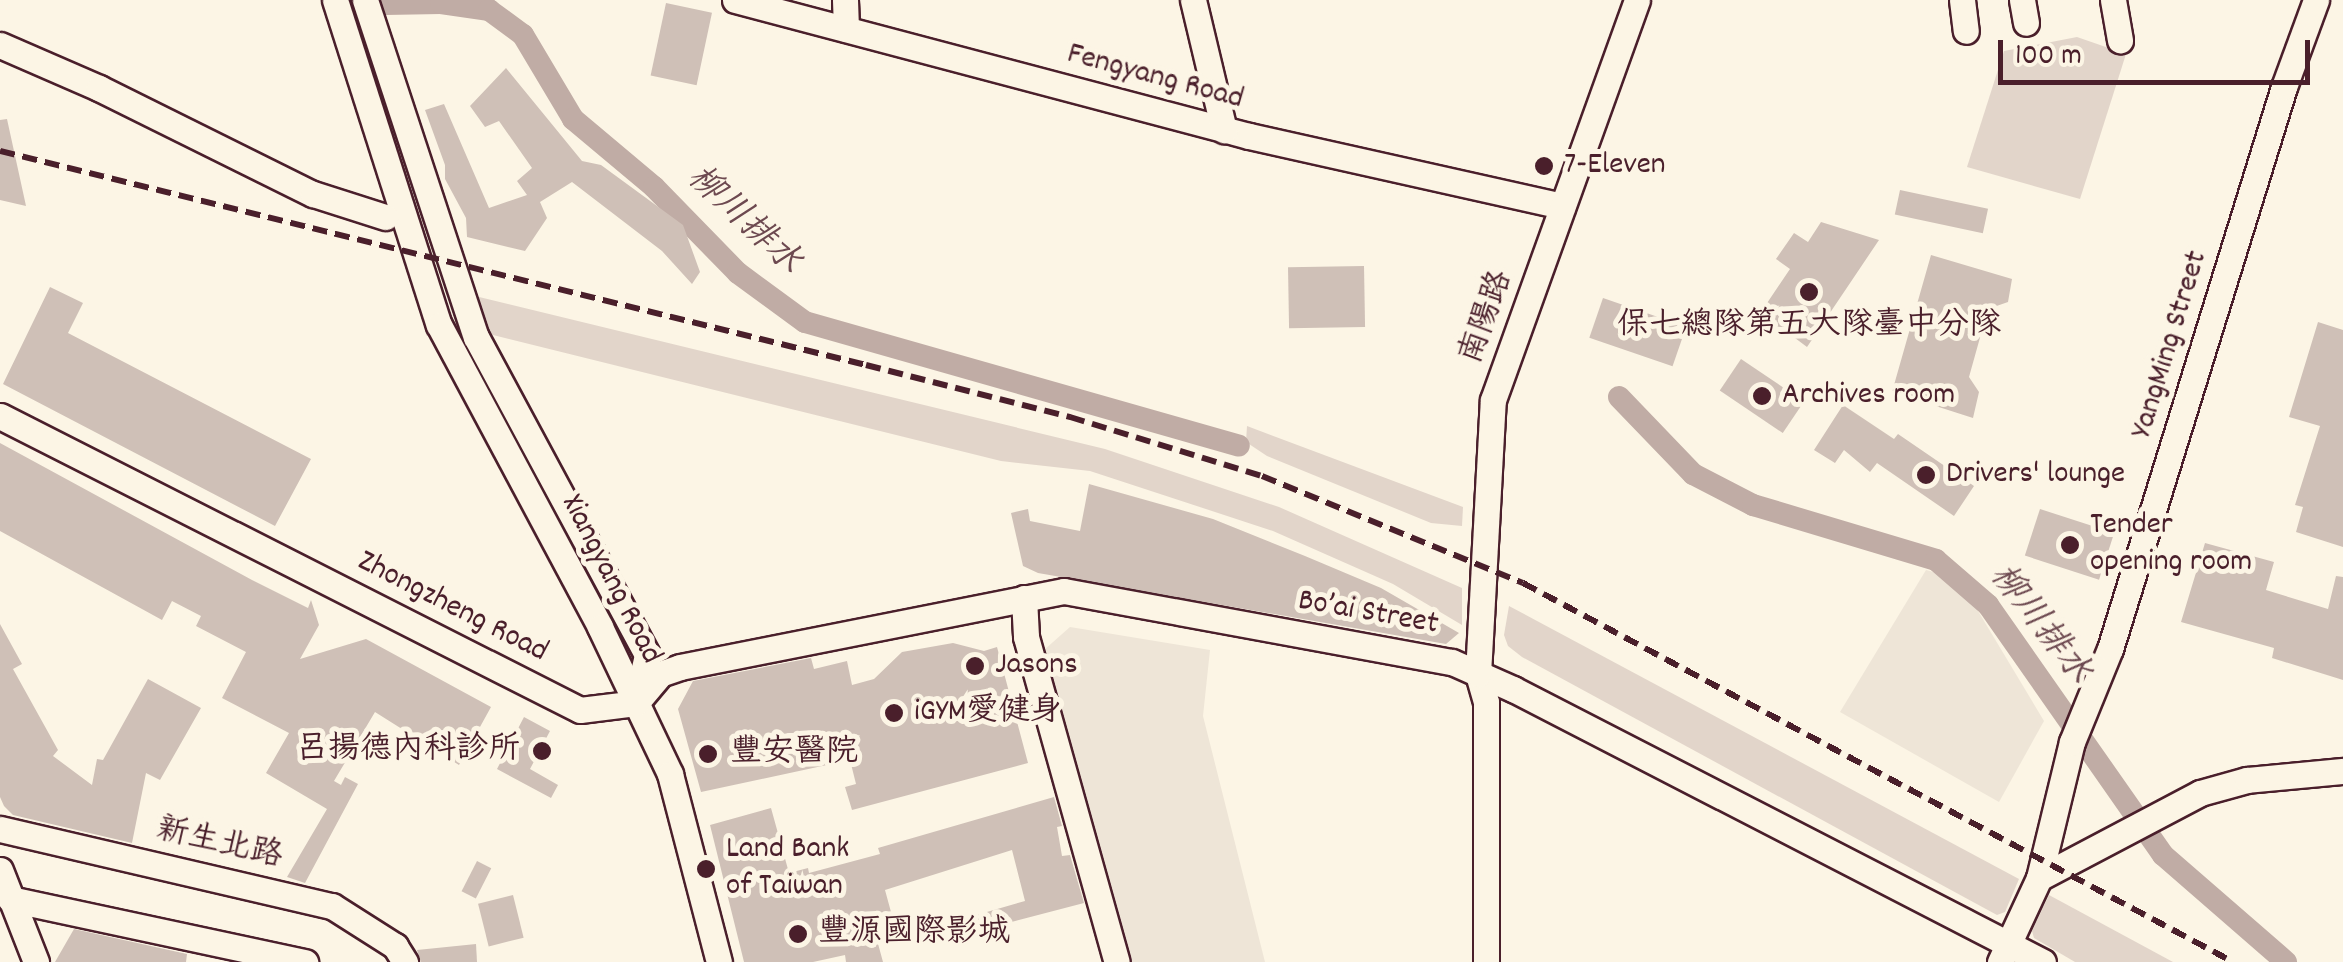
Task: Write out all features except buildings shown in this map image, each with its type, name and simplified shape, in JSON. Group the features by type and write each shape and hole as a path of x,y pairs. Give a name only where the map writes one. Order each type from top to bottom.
{"street":[{"name":"Fengyang Road","path":"734,0 1224,130 1562,206"},
{"path":"844,0 846,29"},
{"path":"1193,0 1224,130"},
{"name":"南陽路","path":"1486,962 1486,702 1478,674 1493,400 1637,0"},
{"path":"1962,0 1966,31"},
{"path":"2113,0 2120,40"},
{"name":"YangMing Street","path":"2038,878 2072,742 2110,650 2284,87 2316,0"},
{"name":"Xiangyang Road","path":"337,5 439,325 636,703"},
{"name":"Xiangyang Road","path":"367,6 476,337 648,654 636,703"},
{"path":"0,45 100,88 313,194 385,217"},
{"name":"Zhongzheng Road","path":"0,416 580,710 636,703"},
{"name":"Bo’ai Street","path":"636,703 660,674 680,667 1064,591 1452,662 2005,953 2042,962"},
{"path":"1024,598 1026,638 1118,962"},
{"path":"636,703 670,774 719,962"},
{"path":"2005,953 2038,878 2126,828 2200,793 2247,780 2343,771"},
{"name":"新生北路","path":"0,830 332,906 395,946 405,962"},
{"path":"0,870 36,962"},
{"path":"10,899 305,962"}],"shaded area":[{"path":"2077,37 2126,54 2080,199 1967,167 2004,51"},
{"path":"475,296 1105,449 1279,507 1462,588 1462,625 1393,584 1273,531 1090,471 1001,461 493,335 483,327"},
{"path":"1247,426 1463,507 1462,526 1431,523 1267,456 1246,442"},
{"path":"1926,570 1948,576 1969,596 2044,721 1999,802 1840,712"},
{"path":"1509,606 2019,879 2005,912 1997,915 1522,657 1508,646 1504,635"},
{"path":"1070,627 1210,650 1203,716 1265,962 1130,962 1044,650"},
{"path":"2049,895 2173,962 2075,962 2034,938 2032,931"}],"waterway":[{"name":"柳川排水","path":"378,0 385,4 441,3 489,10 523,35 573,119 654,187 738,273 805,322 1239,446"},
{"name":"柳川排水","path":"1619,397 1693,474 1753,505 1936,560 1988,605 2163,855 2286,962"}],"railway":[{"path":"0,151 1070,417 1262,476 1523,583 2233,962"}],"place":[{"name":"7-Eleven","path":"1544,166"},
{"name":"保七總隊第五大隊臺中分隊","path":"1809,292"},
{"name":"Archives room","path":"1762,396"},
{"name":"Drivers' lounge","path":"1926,475"},
{"name":"Tender opening room","path":"2070,545"},
{"name":"Jasons","path":"975,666"},
{"name":"iGYM愛健身","path":"894,713"},
{"name":"呂揚德內科診所","path":"542,751"},
{"name":"豐安醫院","path":"708,754"},
{"name":"Land Bank of Taiwan","path":"706,869"},
{"name":"豐源國際影城","path":"798,934"}]}
